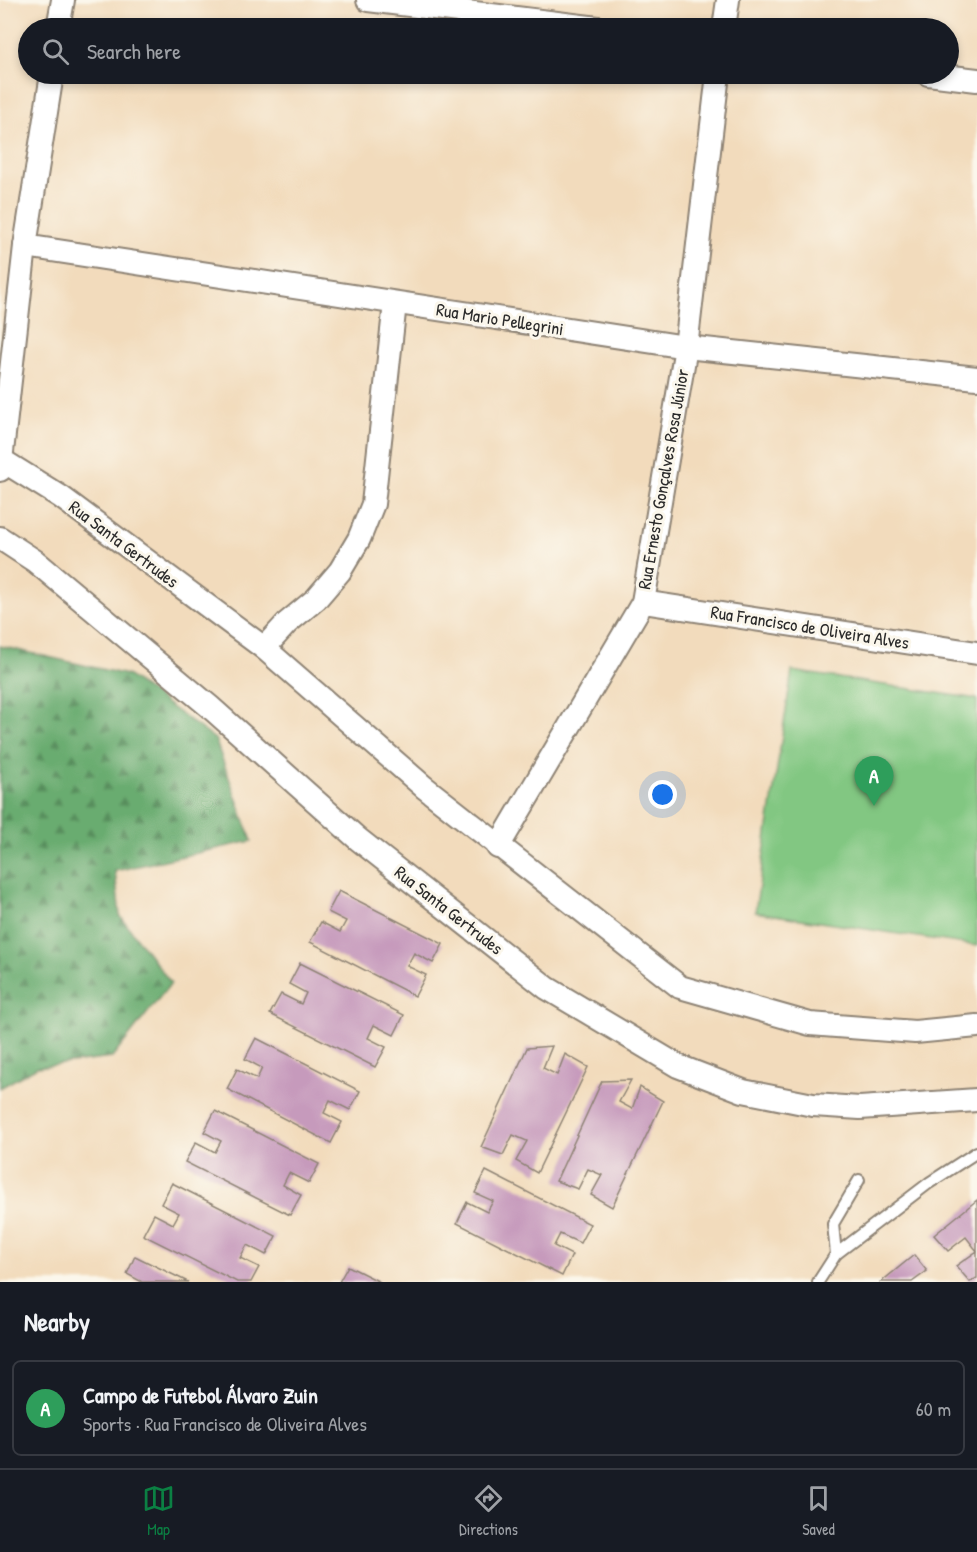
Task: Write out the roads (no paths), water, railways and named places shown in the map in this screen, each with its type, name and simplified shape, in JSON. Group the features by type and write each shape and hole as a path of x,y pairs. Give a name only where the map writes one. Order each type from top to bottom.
{"street":[{"path":"60,18 63,0"},
{"path":"368,0 516,18"},
{"path":"725,18 728,0"},
{"path":"959,78 977,81"},
{"path":"1,463 25,246 50,84"},
{"name":"Rua Ernesto Gonçalves Rosa Júnior","path":"498,847 643,602 686,347 717,84"},
{"name":"Rua Mario Pellegrini","path":"25,246 686,347 977,378"},
{"path":"264,648 287,623 316,599 340,571 359,539 369,513 395,303"},
{"name":"Rua Santa Gertrudes","path":"1,463 61,497 264,648 424,787 680,987 810,1024 915,1032 977,1026"},
{"name":"Rua Santa Gertrudes","path":"0,538 35,561 210,707 358,839 547,988 678,1066 743,1091 813,1105 860,1108 977,1100"},
{"name":"Rua Francisco de Oliveira Alves","path":"643,602 977,653"}],"lane":[{"path":"818,1282 836,1254 929,1183 977,1152"},
{"path":"836,1254 833,1224 859,1180"}],"place":[{"name":"Campo de Futebol Álvaro Zuin","path":"874,806"}]}
